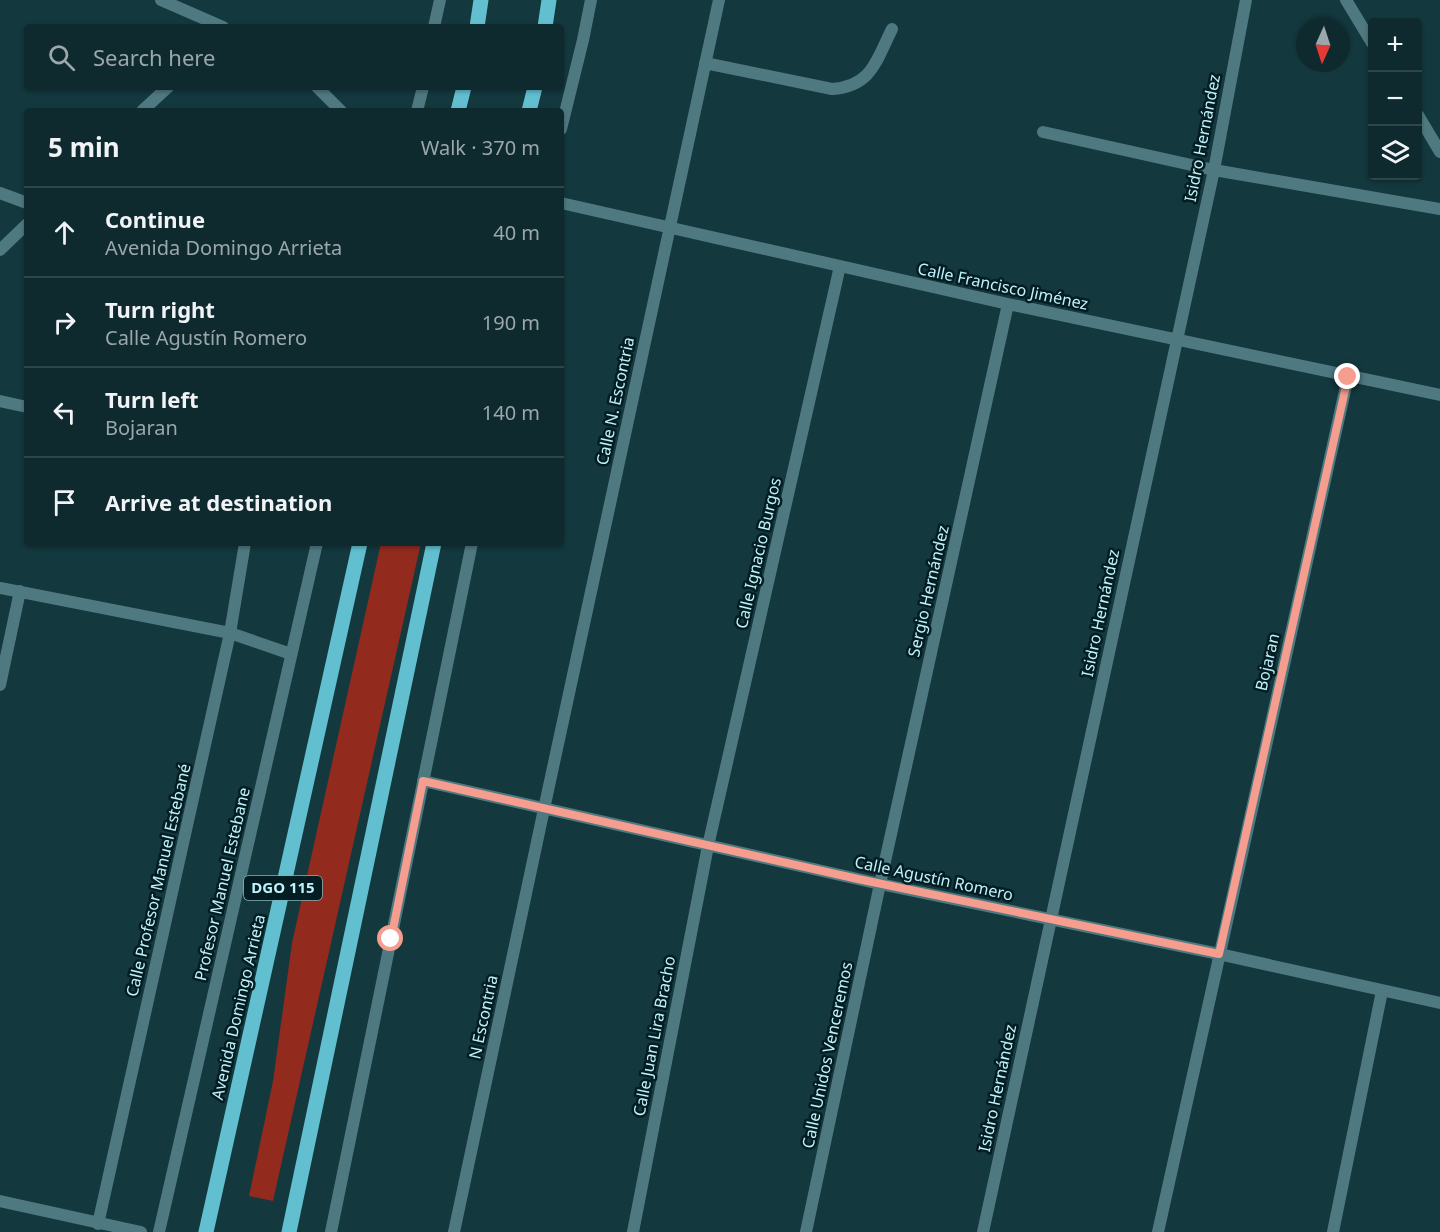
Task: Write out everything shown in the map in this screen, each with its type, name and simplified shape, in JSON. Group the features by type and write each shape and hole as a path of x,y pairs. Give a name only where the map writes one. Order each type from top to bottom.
{"main road":[{"path":"477,24 481,0"},
{"path":"545,24 549,0"},
{"path":"459,108 463,90"},
{"path":"530,108 534,90"},
{"name":"Avenida Domingo Arrieta","path":"206,1232 359,546"},
{"path":"289,1232 433,546"}],"street":[{"path":"161,0 216,24"},
{"path":"435,24 440,0"},
{"path":"564,117 584,40 591,0"},
{"name":"Calle N. Escontria","path":"544,809 719,0"},
{"name":"Isidro Hernández","path":"983,1232 1214,170 1246,0"},
{"path":"1346,0 1368,36"},
{"path":"705,63 832,89 849,88 868,75 892,29"},
{"path":"145,108 165,90"},
{"path":"320,90 338,108"},
{"path":"418,108 422,90"},
{"path":"1422,122 1440,152"},
{"path":"1043,132 1214,170 1440,209"},
{"path":"0,193 24,201"},
{"name":"Calle Francisco Jiménez","path":"564,204 1008,304 1440,395"},
{"path":"0,249 24,227"},
{"name":"Calle Ignacio Burgos","path":"708,846 840,266"},
{"name":"Sergio Hernández","path":"880,884 1008,304"},
{"name":"Bojaran","path":"1158,1232 1348,377"},
{"path":"0,401 24,406"},
{"name":"Calle Profesor Manuel Estebané","path":"98,1224 230,633 244,546"},
{"name":"Profesor Manuel Estebane","path":"159,1232 316,546"},
{"path":"331,1232 471,546"},
{"path":"0,588 230,633 291,654"},
{"path":"0,685 20,591"},
{"name":"Calle Agustín Romero","path":"423,781 880,884 1219,954 1440,1004"},
{"name":"N Escontria","path":"454,1232 544,809"},
{"name":"Calle Juan Lira Bracho","path":"633,1232 708,846"},
{"name":"Calle Unidos Venceremos","path":"806,1232 880,884"},
{"path":"1333,1232 1382,991"},
{"path":"0,1201 141,1232"}],"shaded area":[{"path":"380,546 420,546 273,1201 249,1196 273,1081 292,943"}],"route":[{"path":"391,939 423,781 858,879 1219,954 1348,377"}]}
